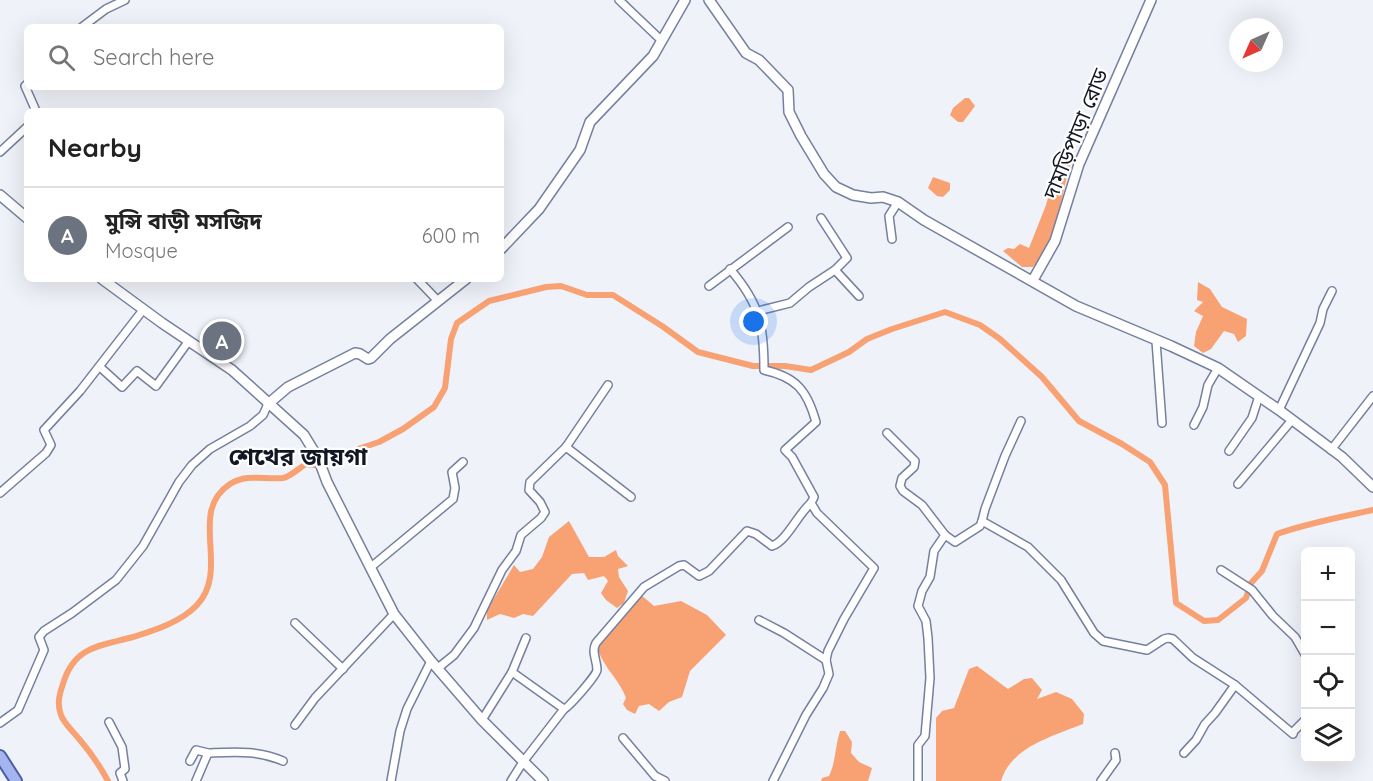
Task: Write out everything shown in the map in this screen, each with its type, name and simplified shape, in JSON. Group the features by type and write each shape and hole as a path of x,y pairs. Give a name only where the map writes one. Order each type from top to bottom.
{"main road":[{"path":"504,246 539,209 580,150 590,122 653,56 685,0"},
{"path":"709,0 746,53 759,60 788,90 789,112 824,174 836,187 853,195 871,198 883,196 898,202 924,220 1076,306 1218,368 1279,410 1331,450 1373,487"},
{"name":"দামড়িপাড়া রোড","path":"1033,280 1056,241 1079,164 1151,0"},
{"path":"0,195 24,215"},
{"path":"106,282 188,342 232,370 304,435 318,458 327,482 394,614 482,720 543,781"},
{"path":"268,404 288,387 355,353 368,359 371,358 390,339 462,282"},
{"path":"0,756 16,781"}],"street":[{"path":"86,24 106,9 125,0"},
{"path":"618,0 662,41"},
{"path":"27,90 35,108"},
{"path":"0,152 24,130"},
{"path":"892,239 889,216 898,202"},
{"path":"758,311 790,303 808,287 835,270 847,258 821,218"},
{"path":"709,286 788,227"},
{"path":"511,781 564,709 568,708 582,688 596,676 594,652 596,643 644,587 679,566 684,566 699,576 709,571 747,531 756,534 772,546 776,545 786,536 814,497 792,457 785,450 816,422 813,410 801,387 786,378 764,370 763,333 758,311 739,279 730,269"},
{"path":"835,270 859,296"},
{"path":"420,282 438,301"},
{"path":"1279,410 1320,323 1323,309 1332,291"},
{"path":"0,493 46,453 51,445 44,430 100,367 143,310"},
{"path":"1156,341 1162,423"},
{"path":"100,367 122,387 137,371 156,386 188,342"},
{"path":"1194,425 1203,407 1208,386 1218,368"},
{"path":"391,781 400,731 407,709 434,664 454,655 474,628 502,570 516,551 521,536 541,518 544,512 544,508 528,486 566,447 608,385"},
{"path":"1229,451 1252,418 1258,396"},
{"path":"1331,450 1373,396"},
{"path":"0,723 18,710 44,650 39,636 116,580 143,546 179,482 192,465 210,449 263,415 268,404"},
{"path":"1238,484 1292,420"},
{"path":"887,433 915,461 914,467 902,478 900,486 903,491 922,505 945,535 955,542 980,526 1005,456 1022,421"},
{"path":"566,447 631,497"},
{"path":"371,567 453,500 452,472 463,462"},
{"path":"773,781 829,674 825,660 828,651 874,568 817,513 811,503"},
{"path":"982,521 1028,547 1061,580 1094,633 1103,641 1147,650 1164,639 1173,639 1193,658 1235,685 1293,733 1301,724"},
{"path":"918,781 918,745 925,736 930,678 926,621 918,606 922,591 930,577 934,551 945,535"},
{"path":"1221,570 1252,590 1273,616 1295,637 1304,655"},
{"path":"295,725 315,698 394,614"},
{"path":"759,620 784,633 825,660"},
{"path":"295,623 343,669"},
{"path":"482,720 512,672 526,638"},
{"path":"512,672 564,709"},
{"path":"1184,753 1235,685"},
{"path":"109,722 122,747 125,769 120,773 123,781"},
{"path":"623,738 655,776 665,781"},
{"path":"190,761 196,750 208,753 238,751 271,756 283,761"},
{"path":"196,781 208,753"},
{"path":"1101,781 1116,760 1115,753"},
{"path":"648,781 655,776"}],"shaded area":[{"path":"965,98 969,98 975,106 963,122 958,122 950,115 953,108"},
{"path":"1059,159 1070,165 1053,232 1048,245 1033,267 1022,267 1003,251 1008,248 1014,249 1020,244 1029,248 1046,205"},
{"path":"933,177 950,183 950,190 943,197 937,196 928,188"},
{"path":"1198,282 1210,289 1222,307 1247,319 1246,336 1238,342 1234,334 1224,331 1211,349 1203,353 1194,346 1196,332 1203,316 1194,311 1203,302 1197,300"},
{"path":"569,521 589,557 604,557 616,550 618,556 628,566 618,569 619,577 628,591 624,603 617,608 606,600 601,593 608,581 604,576 588,580 584,573 572,574 533,616 523,614 514,618 500,614 487,620 487,610 514,565 520,572 533,569 542,557 549,537"},
{"path":"641,595 654,606 681,601 707,615 726,635 690,671 682,697 669,702 659,711 649,704 639,706 635,714 627,710 623,704 626,698 601,658 597,643"},
{"path":"977,666 1008,689 1024,679 1032,678 1042,690 1037,699 1056,692 1072,699 1084,714 1083,724 1047,738 1023,751 1006,769 1001,781 936,781 936,718 942,711 954,708 969,669"},
{"path":"840,731 845,731 852,742 851,753 859,762 872,768 868,781 821,781 822,778 829,776 831,771"}],"waterway":[{"path":"108,781 92,755 62,718 59,707 60,696 68,671 81,655 90,650 167,625 197,605 206,591 210,575 211,510 218,496 230,484 237,481 250,478 283,478 306,464 323,466 403,429 434,407 445,388 451,339 457,323 489,301 546,287 561,286 587,295 613,295 698,352 753,366 785,366 811,370 849,352 867,339 945,312 980,325 1000,339 1042,377 1079,421 1150,462 1165,485 1176,603 1204,621 1218,620 1246,598 1251,583 1262,571 1277,534 1313,523 1373,510"}],"place":[{"name":"মুন্সি বাড়ী মসজিদ","path":"222,341"}],"district":[{"name":"শেখের জায়গা","path":"298,457"}]}
